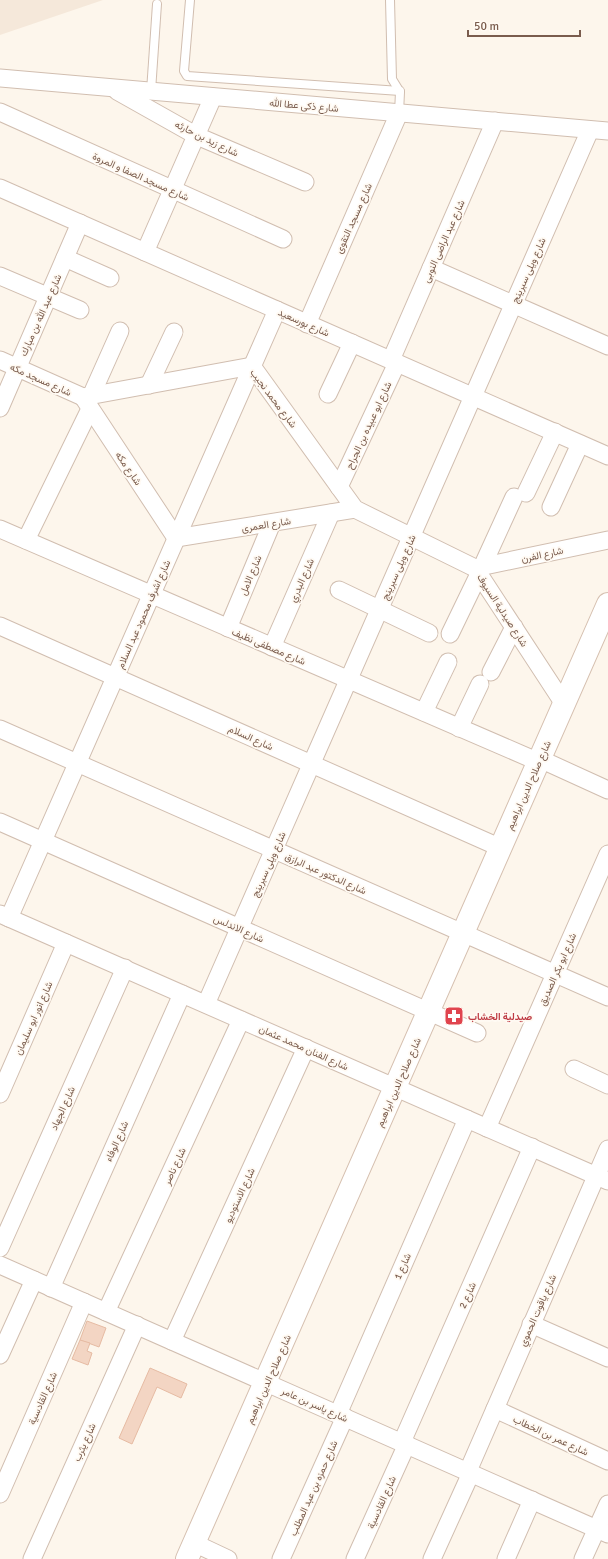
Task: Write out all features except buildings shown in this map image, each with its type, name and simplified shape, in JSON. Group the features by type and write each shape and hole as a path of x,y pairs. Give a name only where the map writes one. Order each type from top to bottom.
{"street":[{"name":"شارع ذكى عطا الله","path":"0,78 608,131"},
{"name":"شارع زيد بن حارثه","path":"112,88 197,136 305,182"},
{"path":"146,252 213,97"},
{"name":"شارع مسجد الصفا و المروة","path":"0,112 283,239"},
{"name":"شارع مسجد التقوى","path":"307,324 399,113"},
{"name":"شارع عبد الراضى النوبى","path":"394,362 431,268 495,121"},
{"name":"شارع ويلى سبرينج","path":"206,1004 590,130"},
{"name":"شارع بورسعيد","path":"0,188 608,456"},
{"name":"شارع عبد الله بن مبارك","path":"1,402 80,223"},
{"path":"65,258 110,278"},
{"path":"431,268 608,346"},
{"path":"0,276 80,310"},
{"name":"شارع اشرف محمود عبد السلام","path":"3,918 43,841 277,310"},
{"path":"26,540 120,331"},
{"path":"149,385 174,332"},
{"path":"328,394 352,343"},
{"name":"شارع مسجد مكه","path":"0,360 88,401"},
{"name":"شارع ابو عبيده بن الجراح","path":"339,487 394,362"},
{"name":"شارع محمد نجيب","path":"88,401 149,385 252,366 355,509"},
{"name":"شارع مكه","path":"88,401 176,538"},
{"path":"450,634 479,569 555,432"},
{"path":"551,507 580,444"},
{"name":"شارع العمرى","path":"176,538 355,509"},
{"name":"شارع صيدلية السيوف","path":"355,509 479,569 514,627 564,704"},
{"name":"شارع البدري","path":"272,647 331,513"},
{"name":"شارع الامل","path":"228,628 272,523"},
{"name":"شارع مصطفى نظيف","path":"0,529 459,728 608,790"},
{"name":"شارع الفرن","path":"479,569 608,540"},
{"path":"339,590 429,633"},
{"name":"شارع صلاح الدين ابراهيم","path":"190,1551 266,1383 564,704 604,627 608,604"},
{"name":"شارع السلام","path":"0,626 501,848"},
{"path":"459,728 514,627"},
{"path":"424,712 448,662"},
{"name":"شارع الدكتور عبد الرازق","path":"0,729 555,974 606,992"},
{"name":"شارع الاندلس","path":"0,822 477,1033"},
{"name":"شارع ابو بكر الصديق","path":"487,1128 608,854"},
{"name":"شارع الفنان محمد عثمان","path":"3,918 124,968 602,1178"},
{"name":"شارع انور ابو سليمان","path":"0,1094 66,943"},
{"name":"شارع الجهاد","path":"0,1248 124,968"},
{"name":"شارع الوفاء","path":"51,1288 182,994"},
{"name":"شارع ناصر","path":"106,1312 241,1020"},
{"name":"شارع الاستوديو","path":"172,1341 306,1048"},
{"path":"574,1069 608,1084"},
{"name":"شارع 1","path":"341,1416 467,1119"},
{"name":"شارع 2","path":"404,1443 532,1148"},
{"name":"شارع ياقوت الحموي","path":"432,1559 531,1324 602,1178 608,1150"},
{"name":"شارع ياسر بن عامر","path":"0,1265 602,1531"},
{"path":"0,1355 34,1280"},
{"name":"شارع القادسية","path":"0,1494 84,1302"},
{"path":"531,1324 608,1358"},
{"name":"شارع يثرب","path":"32,1559 136,1326"},
{"name":"شارع عمر بن الخطاب","path":"495,1409 608,1461"},
{"name":"شارع حمزه بن عبد المطلب","path":"281,1559 341,1416"},
{"name":"شارع القادسية","path":"355,1559 404,1443"},
{"path":"506,1559 532,1500"},
{"path":"584,1559 602,1531 608,1504"},
{"path":"190,1551 228,1559"}],"lane":[{"path":"190,0 184,71 187,76 400,91"},
{"path":"390,0 392,79 400,91 399,113"},
{"path":"150,91 157,4"}],"shaded area":[{"path":"0,0 103,0 0,35"}],"place":[{"name":"صيدلية الخشاب","path":"454,1016"}]}
